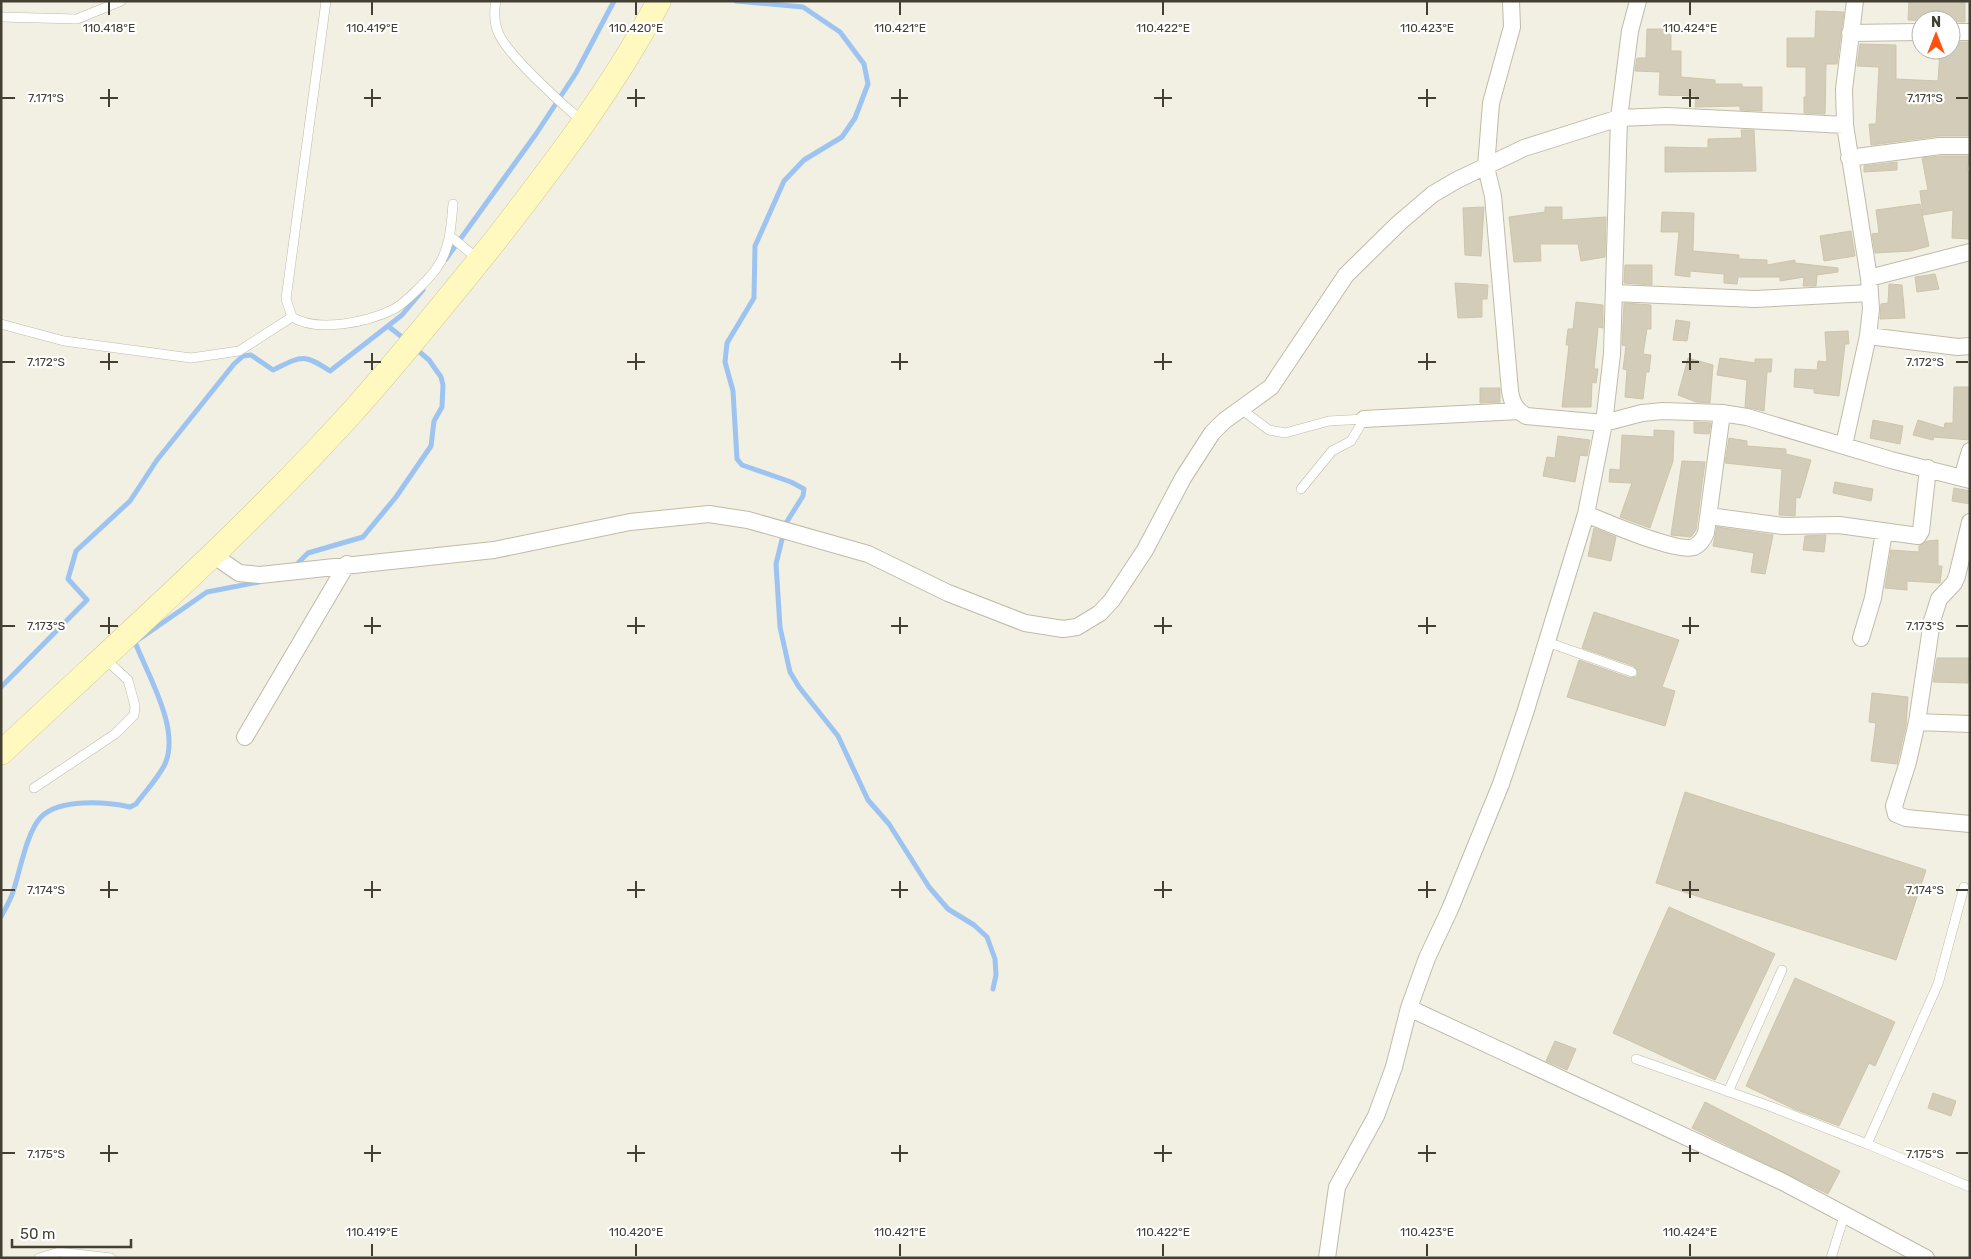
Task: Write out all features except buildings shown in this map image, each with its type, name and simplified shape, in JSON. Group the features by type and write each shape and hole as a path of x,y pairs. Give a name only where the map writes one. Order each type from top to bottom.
{"street":[{"path":"1,753 214,555 355,409 480,260 585,123 614,80 659,1"},
{"path":"1511,1 1512,27 1491,103 1486,167 1493,196 1510,391 1512,400 1519,411 1526,416 1604,424 1642,413 1663,411 1722,413 1747,417 1890,460 1966,479 1970,451"},
{"path":"1328,1258 1337,1187 1376,1116 1394,1067 1409,1008 1427,958 1454,901 1501,784 1586,514 1604,424 1612,354 1619,118 1630,31 1638,1"},
{"path":"1844,445 1868,336 1870,286 1849,158 1844,89 1855,1"},
{"path":"1850,33 1911,32"},
{"path":"214,555 229,568 249,575 494,550 646,520 688,516 725,516 748,520 868,554 948,593 1025,623 1063,629 1076,627 1100,613 1112,600 1145,550 1202,447 1224,420 1271,387 1330,297 1364,256 1433,194 1524,148 1619,118 1667,116 1846,125"},
{"path":"1849,158 1931,147 1970,146"},
{"path":"1614,293 1755,299 1870,286 1970,252"},
{"path":"1868,336 1958,347 1970,346"},
{"path":"1364,419 1519,411"},
{"path":"1586,514 1664,543 1685,548 1694,547 1703,540 1709,516 1722,413"},
{"path":"1709,516 1777,526 1839,525 1920,535 1928,468"},
{"path":"1970,522 1957,576 1954,583 1939,599 1932,621 1917,722 1894,810 1900,817 1970,824"},
{"path":"1861,638 1873,598 1884,532"},
{"path":"245,737 347,564"},
{"path":"1917,722 1970,724"},
{"path":"1409,1008 1675,1131 1845,1213 1926,1258"}],"lane":[{"path":"1,16 77,19 121,1"},
{"path":"326,1 286,299 292,317 301,323 338,326 395,308 436,270 450,236 453,204"},
{"path":"496,1 497,32 505,44 554,96 585,123"},
{"path":"450,236 480,260"},
{"path":"1,324 64,341 191,358 239,351 292,317"},
{"path":"1241,409 1269,430 1284,433 1329,421 1364,419"},
{"path":"1301,489 1332,451 1352,441 1364,419"},
{"path":"1547,642 1632,672"},
{"path":"34,788 115,734 134,715 135,706 128,680 105,658"},
{"path":"1866,1144 1938,984 1964,887"},
{"path":"1728,1092 1782,970"},
{"path":"1636,1059 1772,1107 1970,1187"},
{"path":"1831,1258 1845,1213"},
{"path":"39,1258 59,1252 111,1258"}],"waterway":[{"path":"446,259 536,134 576,73 614,1"},
{"path":"736,1 803,7 840,32 864,64 868,84 855,118 842,137 804,160 784,181 755,246 754,298 727,343 725,362 733,391 737,459 742,465 791,482 804,489 803,496 786,523 776,564 780,627 790,672 799,687 838,736 868,800 889,824 929,887 948,909 974,925 987,937 995,959 996,975 993,989"},
{"path":"1,687 87,600 68,579 76,551 130,501 157,460 234,364 243,356 251,355 273,370 302,358 314,361 330,371 402,315 423,290"},
{"path":"388,326 407,341"},
{"path":"294,567 308,553 363,537 396,497 431,446 434,421 442,407 443,385 441,377 429,360 415,348"},
{"path":"1,917 13,892 31,833 41,817 49,811 71,804 96,803 130,807 136,804 164,766 168,752 169,737 166,720 155,687 135,642 207,592 259,582"}]}
